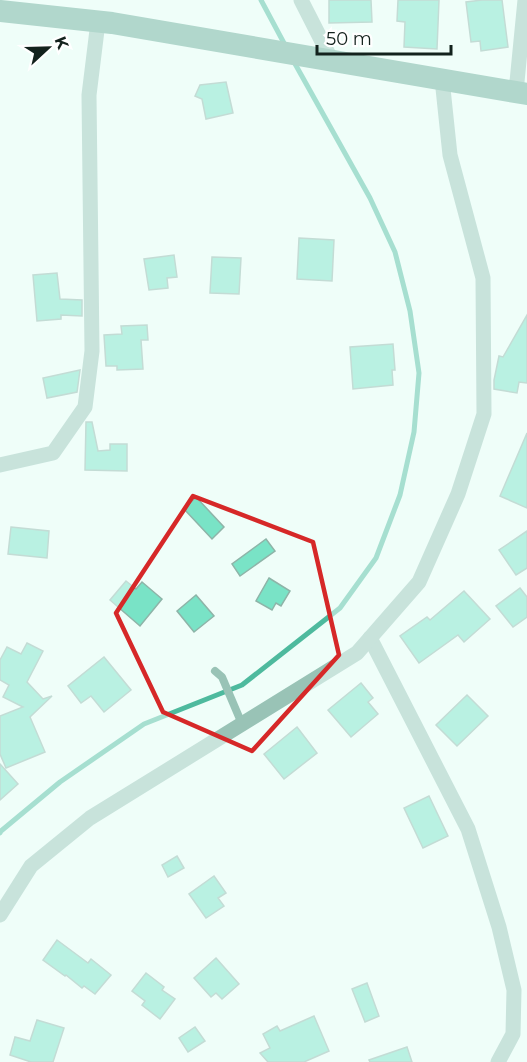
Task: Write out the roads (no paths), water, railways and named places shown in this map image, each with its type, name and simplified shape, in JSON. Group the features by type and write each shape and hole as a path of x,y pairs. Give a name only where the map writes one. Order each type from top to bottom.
{"main road":[{"path":"0,11 98,22 521,93"}],"street":[{"path":"301,0 332,60"},
{"path":"521,93 525,0"},
{"path":"0,465 53,453 85,407 92,351 89,95 98,22"},
{"path":"0,915 31,866 90,818 357,653 419,582 458,494 484,414 483,278 450,155 442,79"},
{"path":"370,638 468,829 500,927 514,990 513,1034 498,1062"}],"lane":[{"path":"215,671 222,677 242,724"}],"waterway":[{"path":"261,0 285,45"},
{"path":"0,833 60,782 144,724 242,685 340,608 376,558 400,495 414,432 419,373 410,311 395,252 370,198 294,62"}]}
